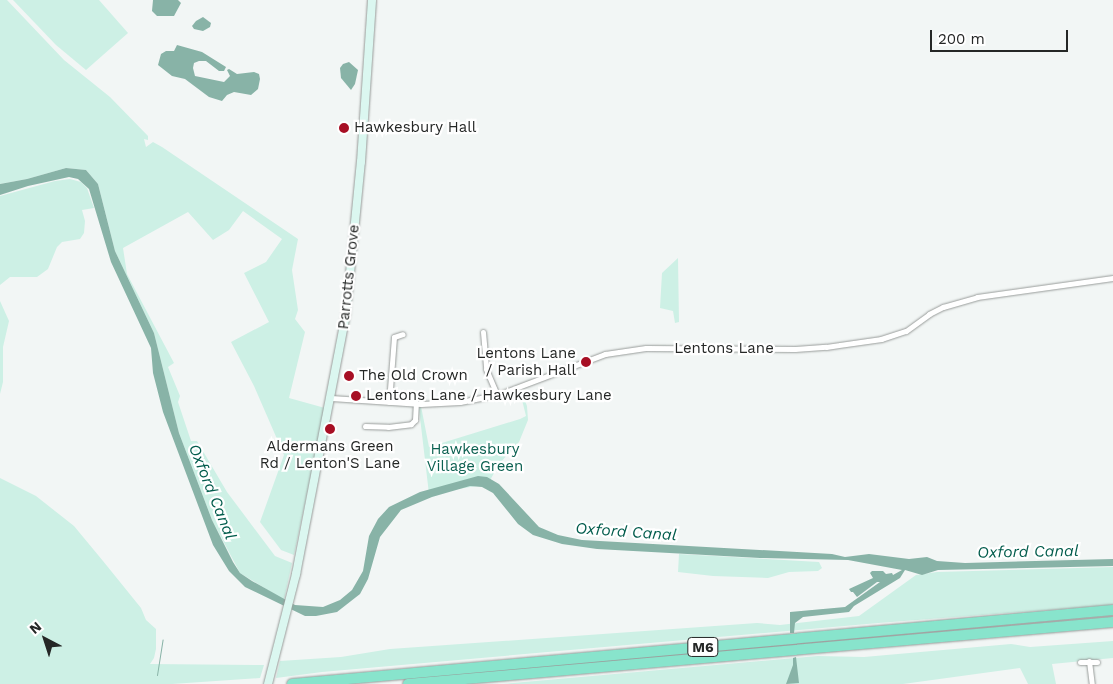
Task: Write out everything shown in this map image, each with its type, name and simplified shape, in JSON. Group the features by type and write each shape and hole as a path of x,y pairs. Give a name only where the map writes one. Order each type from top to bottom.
{"highway":[{"name":"M6","path":"292,684 1113,610"},
{"name":"M6","path":"408,684 1113,622"}],"main road":[{"name":"Parrotts Grove","path":"268,684 296,574 339,359 346,314 358,194 372,0"}],"street":[{"name":"Lentons Lane","path":"331,398 416,404 460,402 497,395 605,354 646,348 727,350 826,347 895,335 906,331 929,314 943,307 977,297 1113,278"},
{"path":"484,333 486,369 497,395"},
{"path":"389,402 394,337 403,334"},
{"path":"365,426 388,427 411,424 415,420 416,404"},
{"path":"1089,661 1092,684"},
{"path":"1080,662 1097,662"}],"green space":[{"path":"0,0 7,0 64,60 110,97 148,136 148,140 144,139 146,147 153,142 162,147 298,239 292,270 298,310 295,319 305,332 289,398 325,408 294,555 281,550 260,522 284,455 254,386 231,342 269,322 244,273 266,262 282,239 243,211 229,230 213,240 188,212 123,248 127,274 174,363 168,367 180,396 178,402 191,441 197,441 227,492 275,556 292,563 284,600 240,573 212,520 179,433 154,333 115,251 98,184 86,170 66,168 27,179 0,184"},
{"path":"13,0 99,0 128,33 86,70 56,45"},
{"path":"70,179 81,182 87,188 94,208 82,210 85,221 84,233 80,239 62,242 57,247 48,269 37,277 10,277 0,285 0,196 55,181"},
{"path":"678,258 679,322 675,323 673,311 660,308 662,273"},
{"path":"0,301 9,321 3,347 3,382 0,394"},
{"name":"Hawkesbury Village Green","path":"521,391 527,406 528,420 519,442 499,464 488,484 429,494 419,409 421,406 429,447 526,416"},
{"path":"0,478 36,496 74,526 141,608 146,620 156,629 156,649 150,664 264,665 260,678 172,684 0,684"},
{"path":"679,554 819,562 822,568 818,571 789,572 768,578 713,576 678,572"},
{"path":"1113,567 1113,605 878,623 322,672 276,678 280,661 341,657 390,649 757,623 780,625 859,616 916,575 937,572"},
{"path":"1113,641 1113,658 1052,664 1056,684 1028,684 1020,668 903,684 503,684 818,656 864,657 1011,644 1030,647"}],"shaded area":[{"path":"153,0 178,0 181,3 174,16 157,16 152,11"},
{"path":"203,17 211,23 210,27 203,31 194,29 192,26"},
{"path":"177,45 202,52 226,67 224,71 219,71 206,61 199,61 194,63 195,76 224,82 230,76 227,70 229,69 237,74 254,72 259,74 258,89 251,95 234,92 227,95 222,101 209,97 185,79 172,76 158,65 161,54 166,51 174,51"},
{"path":"349,62 358,70 355,84 351,90 341,78 340,68 343,64"},
{"path":"66,168 86,170 98,184 115,251 154,333 179,433 212,520 233,562 240,573 295,605 323,607 340,600 352,590 363,571 369,536 378,519 389,507 420,492 478,476 487,477 499,484 539,527 558,535 582,540 832,554 845,557 869,554 909,559 927,557 937,561 965,563 1113,559 1113,566 938,570 922,575 905,570 900,578 854,606 849,612 803,617 795,623 794,633 790,633 790,612 845,607 880,582 877,582 857,597 851,592 849,589 873,578 870,573 872,571 883,571 886,574 892,573 893,575 902,570 848,560 760,558 597,549 562,544 533,535 518,524 493,493 482,487 470,486 432,497 401,510 380,537 368,579 360,594 337,612 305,616 245,587 229,571 213,545 163,412 153,373 151,348 111,262 89,189 78,179 69,177 28,186 0,195 0,184 27,179"},
{"path":"796,657 799,683 786,684 793,665 793,658"}],"waterway":[{"path":"157,675 163,639"}],"place":[{"name":"Hawkesbury Hall","path":"344,128"},
{"name":"Lentons Lane / Parish Hall","path":"586,362"},
{"name":"The Old Crown","path":"349,376"},
{"name":"Lentons Lane / Hawkesbury Lane","path":"356,396"},
{"name":"Aldermans Green Rd / Lenton'S Lane","path":"330,429"}],"water label":[{"name":"Oxford Canal","path":"212,492"},
{"name":"Oxford Canal","path":"626,532"},
{"name":"Oxford Canal","path":"1028,552"}]}
